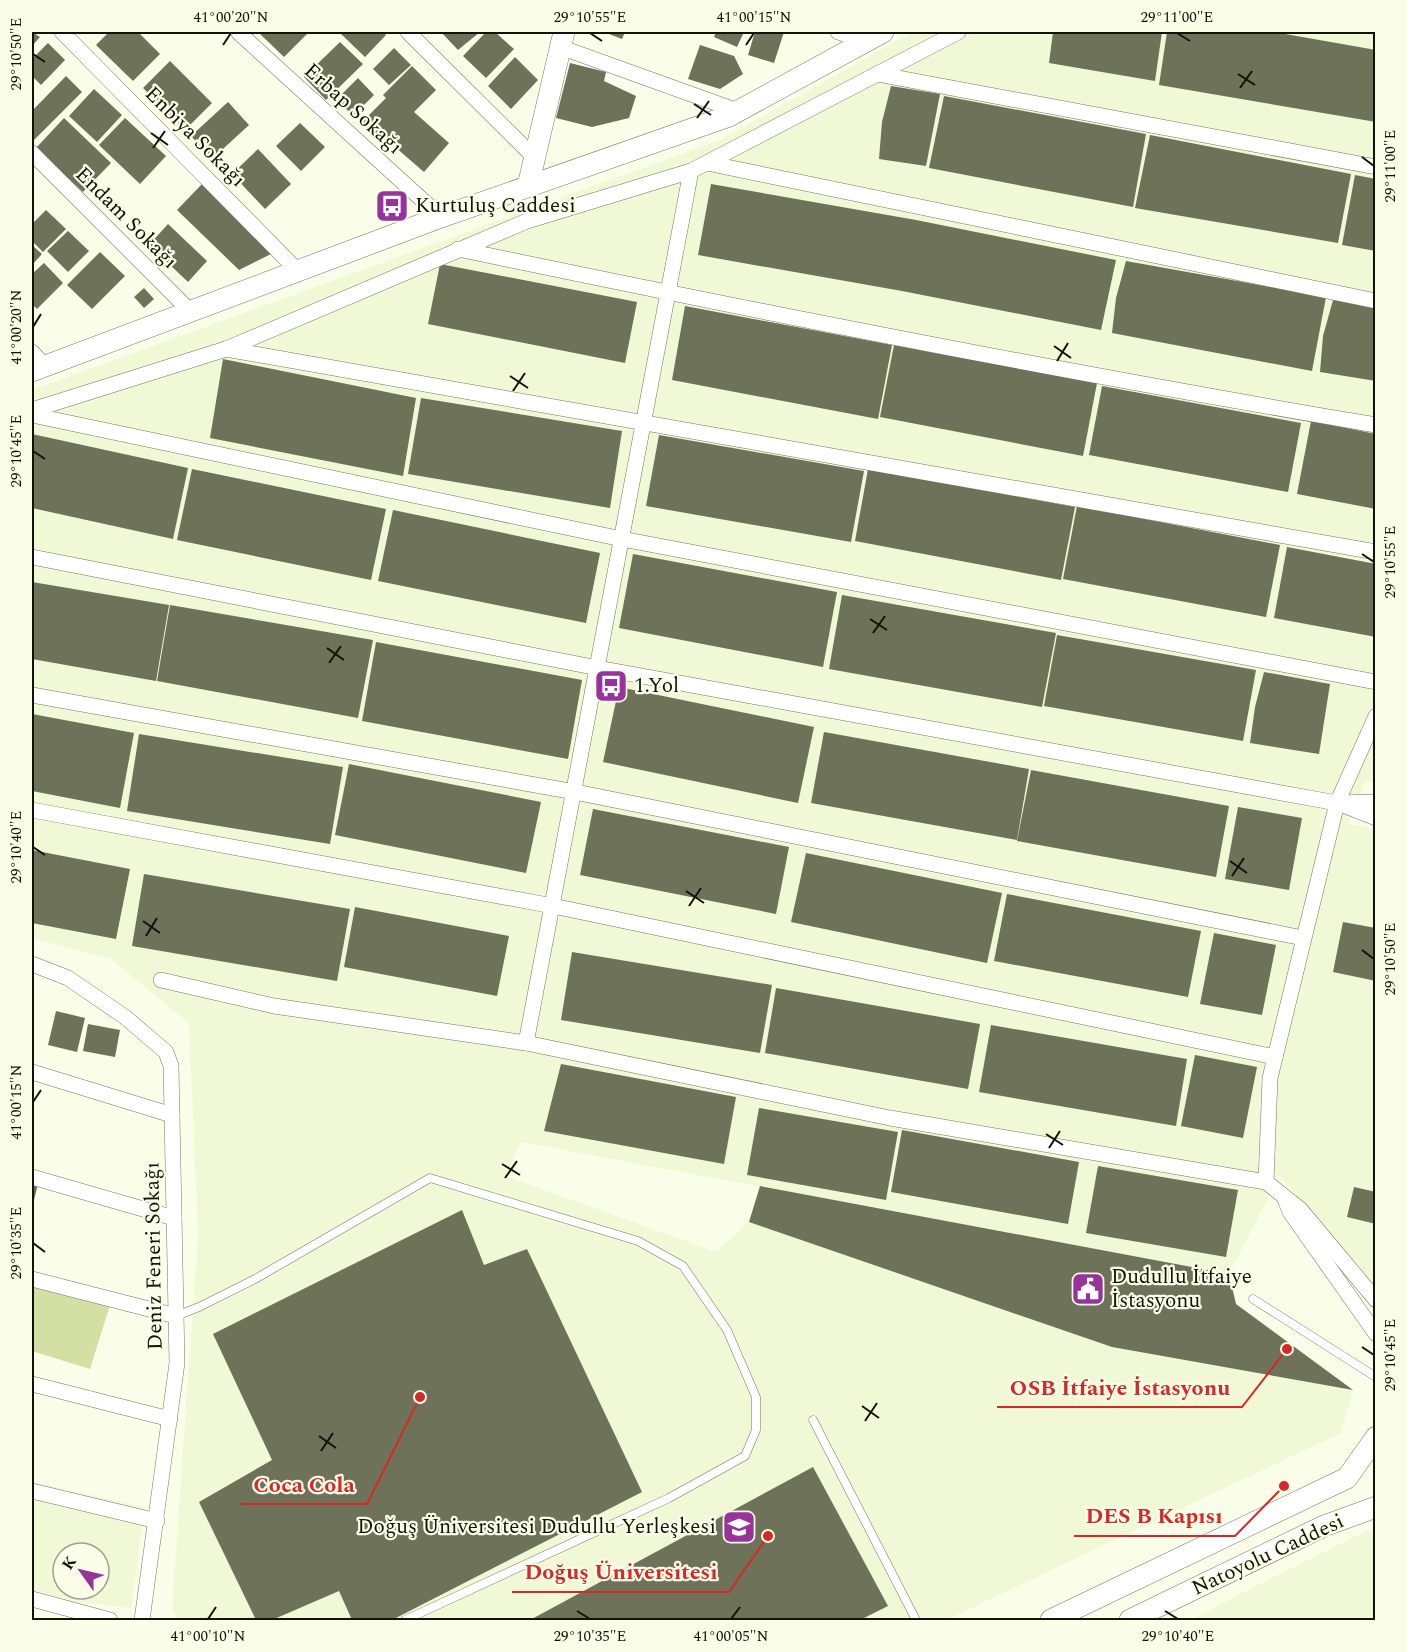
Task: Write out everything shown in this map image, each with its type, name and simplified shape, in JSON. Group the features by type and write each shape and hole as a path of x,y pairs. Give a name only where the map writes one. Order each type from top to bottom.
{"main road":[{"path":"36,363 191,312 441,217 738,111 874,36"},
{"path":"528,186 562,39"},
{"name":"Natoyolu Caddesi","path":"1051,1620 1347,1478 1376,1437"},
{"name":"Natoyolu Caddesi","path":"1130,1620 1324,1526 1376,1507"}],"street":[{"name":"Enbiya Sokağı","path":"62,32 299,272"},
{"name":"Erbap Sokağı","path":"238,32 441,217"},
{"path":"408,32 534,157"},
{"path":"838,32 874,36"},
{"path":"32,412 226,349 527,221 691,171 958,32"},
{"path":"562,39 738,111"},
{"path":"877,74 1376,167"},
{"name":"Endam Sokağı","path":"32,153 191,312"},
{"path":"707,163 1376,301"},
{"path":"526,1043 691,171"},
{"path":"458,249 668,293 1172,390 1376,424"},
{"path":"226,349 644,425 1062,495 1376,552"},
{"path":"32,412 622,539 1376,682"},
{"path":"32,557 598,669 1337,803 1376,818"},
{"path":"32,695 575,792 1303,938"},
{"path":"1266,1182 1270,1078 1275,1056 1337,803 1376,716"},
{"path":"1337,803 1376,802"},
{"path":"32,810 553,906 1275,1056"},
{"name":"Deniz Feneri Sokağı","path":"32,964 68,978 125,1017 166,1052 171,1066 177,1363 142,1620"},
{"path":"161,980 274,1006 526,1043 890,1118 1266,1182 1300,1209 1376,1300"},
{"path":"32,1072 172,1115"},
{"path":"32,1177 174,1218"},
{"path":"1284,1197 1290,1212 1376,1334"},
{"path":"32,1279 176,1316"},
{"path":"32,1384 170,1419"},
{"path":"32,1491 157,1521"},
{"path":"32,1599 60,1614 110,1620"}],"lane":[{"path":"176,1316 255,1279 430,1178 638,1241 683,1266 727,1330 756,1398 756,1430 745,1456 669,1498 405,1620"},
{"path":"1253,1299 1376,1377"},
{"path":"813,1420 916,1620"}],"shaded area":[{"path":"913,32 1375,32 1376,783 1366,781 1348,824 1375,829 1375,1289 1365,1284 1280,1175 1229,1274 521,1142 506,1176 716,1252 749,1222 1112,1347 1353,1390 1341,1433 946,1620 179,1620 172,1609 198,1234 189,1023 111,959 32,938 32,390 720,140"},
{"path":"32,1482 145,1507 131,1608 71,1601 111,1601 111,1541 51,1541 51,1595 32,1590"},
{"path":"1375,1527 1375,1620 1191,1620 1271,1578"}],"green space":[{"path":"32,1284 110,1305 90,1369 32,1351"}],"building":[{"path":"32,32 40,37 32,46"},
{"path":"109,32 138,32 160,54 133,81 96,45"},
{"path":"258,32 306,32 308,33 284,57"},
{"path":"339,32 383,32 386,35 365,57"},
{"path":"441,32 480,32 458,50"},
{"path":"486,32 495,32 514,49 486,78 463,56"},
{"path":"604,32 625,32 622,39"},
{"path":"716,32 744,32 737,47 714,37"},
{"path":"755,32 784,32 774,63 748,55"},
{"path":"1053,32 1162,32 1155,81 1049,63"},
{"path":"1167,32 1274,32 1376,50 1376,122 1159,85"},
{"path":"340,42 363,64 326,100 304,77"},
{"path":"48,43 65,60 41,85 32,76 32,59"},
{"path":"700,45 734,56 743,74 720,89 688,79"},
{"path":"394,48 411,65 389,85 373,69"},
{"path":"515,57 538,80 511,109 488,86"},
{"path":"170,61 212,103 185,130 143,88"},
{"path":"570,63 606,72 604,81 636,96 629,118 592,127 556,118"},
{"path":"412,66 436,90 414,112 449,143 424,172 387,140 382,145 360,124 386,98 383,95"},
{"path":"66,76 82,92 33,141 32,111"},
{"path":"358,78 374,95 353,116 337,99"},
{"path":"891,86 940,94 926,166 879,159 882,122"},
{"path":"94,89 122,115 97,142 69,116"},
{"path":"944,96 1146,134 1133,207 929,168"},
{"path":"228,102 249,125 212,159 191,136"},
{"path":"64,118 111,163 83,192 36,148"},
{"path":"125,118 166,156 140,184 99,145"},
{"path":"300,123 325,147 301,171 276,146"},
{"path":"1150,135 1351,174 1338,243 1135,208"},
{"path":"258,149 291,184 265,209 232,174"},
{"path":"1355,175 1376,179 1376,251 1342,245"},
{"path":"202,184 273,253 239,270 177,210"},
{"path":"711,184 916,220 1116,260 1101,330 902,291 698,255"},
{"path":"46,210 66,229 43,252 32,241 32,224"},
{"path":"168,224 207,261 188,282 149,245"},
{"path":"68,231 89,251 68,272 47,251"},
{"path":"32,245 42,254 32,265"},
{"path":"100,252 125,276 92,309 67,285"},
{"path":"1126,261 1326,297 1312,371 1112,333 1116,298"},
{"path":"44,263 63,283 37,309 32,304 32,274"},
{"path":"440,264 637,302 625,363 428,324"},
{"path":"144,288 154,299 144,308 134,297"},
{"path":"1333,300 1376,308 1376,381 1320,372 1323,336"},
{"path":"685,306 892,345 878,419 672,380"},
{"path":"894,345 1097,383 1083,456 880,417"},
{"path":"223,359 416,398 403,476 210,438"},
{"path":"1102,386 1301,423 1288,492 1089,455"},
{"path":"421,398 622,431 610,508 408,474"},
{"path":"1311,421 1376,434 1376,509 1297,494"},
{"path":"32,434 188,468 173,539 32,508"},
{"path":"659,435 864,471 851,542 646,506"},
{"path":"192,469 386,509 371,580 177,540"},
{"path":"868,469 1075,507 1061,580 855,541"},
{"path":"1077,506 1280,545 1266,617 1063,579"},
{"path":"393,510 600,553 586,623 378,581"},
{"path":"1287,547 1376,564 1376,637 1274,618"},
{"path":"633,554 837,592 823,667 619,628"},
{"path":"32,582 169,605 156,681 32,659"},
{"path":"842,595 1056,633 1042,707 829,669"},
{"path":"170,605 373,640 358,718 157,681"},
{"path":"1057,635 1256,670 1243,741 1044,706"},
{"path":"376,642 582,680 568,759 362,721"},
{"path":"1264,672 1330,684 1319,754 1250,743 1255,707"},
{"path":"619,687 814,727 798,803 603,762"},
{"path":"32,714 134,733 120,808 32,791"},
{"path":"824,732 1029,769 1017,840 811,803"},
{"path":"139,734 343,767 330,844 127,811"},
{"path":"349,764 541,802 526,873 335,835"},
{"path":"1031,770 1229,806 1216,877 1017,841"},
{"path":"1238,807 1302,818 1289,890 1225,879"},
{"path":"593,809 789,847 776,914 580,875"},
{"path":"32,850 130,869 116,939 32,923"},
{"path":"806,853 1002,893 987,963 791,922"},
{"path":"144,874 350,909 337,981 132,946"},
{"path":"1007,894 1201,931 1188,997 994,961"},
{"path":"355,907 509,936 497,996 344,967"},
{"path":"1343,922 1376,928 1376,981 1333,972"},
{"path":"1214,933 1276,945 1262,1015 1200,1004"},
{"path":"572,952 772,985 760,1053 561,1020"},
{"path":"776,988 980,1024 968,1089 765,1053"},
{"path":"56,1011 85,1018 77,1052 48,1045"},
{"path":"88,1024 120,1030 115,1057 83,1051"},
{"path":"991,1025 1187,1059 1176,1126 979,1092"},
{"path":"1195,1055 1257,1067 1243,1138 1181,1126"},
{"path":"561,1064 736,1097 724,1164 544,1131"},
{"path":"759,1108 898,1132 886,1200 747,1175"},
{"path":"902,1130 1079,1162 1068,1224 891,1192"},
{"path":"1098,1166 1238,1190 1226,1257 1086,1233"},
{"path":"32,1182 38,1184 32,1208"},
{"name":"Dudullu İtfaiye İstasyonu","path":"760,1186 1229,1274 1236,1304 1353,1390 1112,1347 749,1222"},
{"path":"1354,1187 1376,1192 1376,1224 1347,1217"},
{"path":"462,1210 484,1265 527,1249 642,1492 392,1620 352,1620 339,1591 272,1620 256,1620 199,1502 272,1460 213,1334"},
{"name":"Doğuş Üniversitesi Dudullu Yerleşkesi","path":"813,1467 888,1606 860,1620 530,1620"}],"place":[{"name":"Kurtuluş Caddesi","path":"392,206"},
{"name":"1.Yol","path":"611,686"},
{"name":"Dudullu İtfaiye İstasyonu","path":"1088,1289"},
{"name":"OSB İtfaiye İstasyonu","path":"1287,1349"},
{"name":"Coca Cola","path":"420,1397"},
{"name":"DES B Kapısı","path":"1284,1486"},
{"name":"Doğuş Üniversitesi Dudullu Yerleşkesi","path":"739,1527"},
{"name":"Doğuş Üniversitesi","path":"768,1536"}]}
